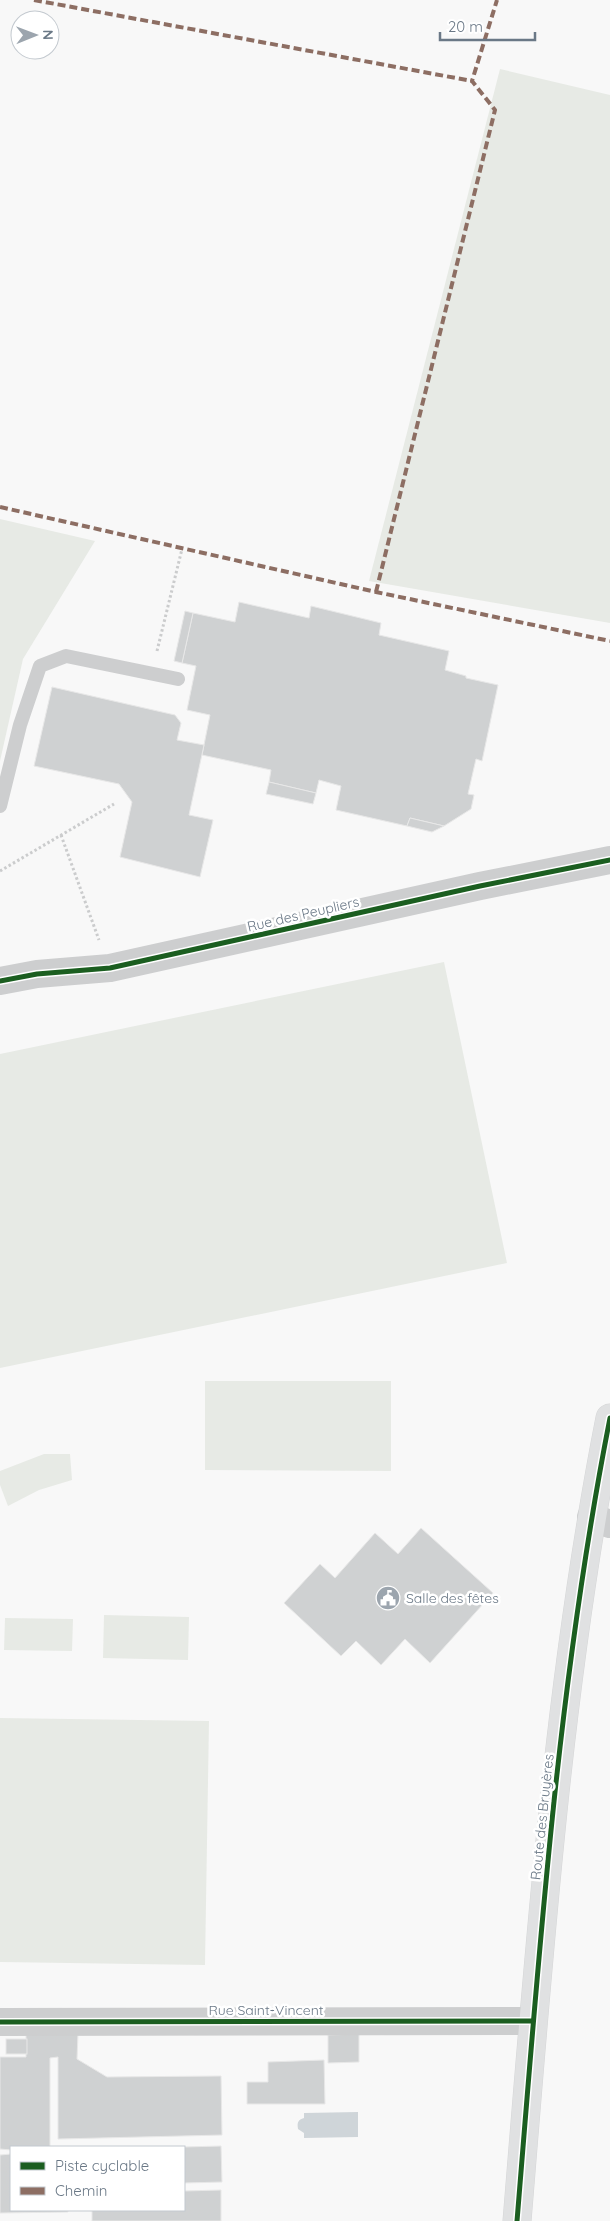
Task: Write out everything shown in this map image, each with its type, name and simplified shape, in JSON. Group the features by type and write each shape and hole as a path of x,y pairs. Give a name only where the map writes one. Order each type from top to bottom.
{"main road":[{"name":"Route des Bruyères","path":"517,2221 533,2020 565,1700 600,1520 610,1418"}],"street":[{"name":"Rue des Peupliers","path":"0,981 37,974 110,968 471,888 610,860"},
{"name":"Rue Saint-Vincent","path":"0,2022 533,2020"}],"lane":[{"path":"0,806 20,725 40,666 66,656 178,679"}],"path":[{"path":"151,674 182,548"},
{"path":"0,871 114,804"},
{"path":"61,835 110,968"}],"shaded area":[{"path":"500,69 610,95 610,623 369,581"},
{"path":"0,519 95,541 23,659 0,761"},
{"path":"444,962 507,1263 0,1368 0,1054"},
{"path":"205,1381 391,1381 391,1471 205,1470"},
{"path":"44,1454 70,1454 72,1480 39,1490 8,1506 0,1485 0,1471"},
{"path":"104,1615 189,1617 188,1660 103,1658"},
{"path":"5,1618 73,1619 72,1651 4,1650"},
{"path":"0,1718 209,1721 205,1965 0,1962"},
{"path":"358,2112 358,2137 304,2138 304,2133 298,2129 298,2122 304,2118 304,2113"}],"building":[{"path":"239,602 309,618 311,606 381,623 379,635 449,651 445,670 466,676 466,678 498,685 482,761 476,759 468,794 474,795 471,809 444,826 410,818 407,826 336,810 341,786 319,780 316,793 269,782 271,770 202,755 210,715 187,710 196,666 182,663 193,613 235,622"},
{"path":"185,611 193,613 182,663 174,661"},
{"path":"52,687 175,715 181,723 177,740 204,745 189,815 213,820 200,877 120,857 132,802 119,784 34,766"},
{"path":"269,782 316,793 313,804 266,794"},
{"path":"410,818 444,826 432,832 407,826"},
{"name":"Salle des fêtes","path":"421,1528 493,1593 430,1663 405,1639 381,1665 356,1641 341,1656 284,1603 320,1564 335,1578 375,1533 398,1554"},
{"path":"26,2033 78,2033 77,2059 107,2077 221,2076 222,2135 58,2139 58,2057 50,2058 50,2146 10,2146 10,2150 0,2149 0,2057 26,2057"},
{"path":"359,2034 359,2062 328,2063 328,2035"},
{"path":"6,2039 27,2039 27,2054 6,2054"},
{"path":"324,2060 325,2104 247,2104 247,2082 268,2082 268,2062"},
{"path":"221,2146 222,2182 185,2183 185,2147"},
{"path":"10,2154 10,2211 68,2212 0,2213 0,2155"},
{"path":"221,2190 221,2221 92,2221 92,2211 185,2211 185,2191"}],"marked path":[{"path":"34,0 472,81"},
{"path":"376,592 495,110 472,81 497,0"},
{"path":"0,507 376,592 610,641"}],"cycle path":[{"path":"0,981 37,974 110,968 480,886 610,860"},
{"path":"517,2221 552,1818 577,1617 592,1517 610,1418"},
{"path":"0,2022 533,2021"}],"place":[{"name":"Salle des fêtes","path":"388,1598"}]}
